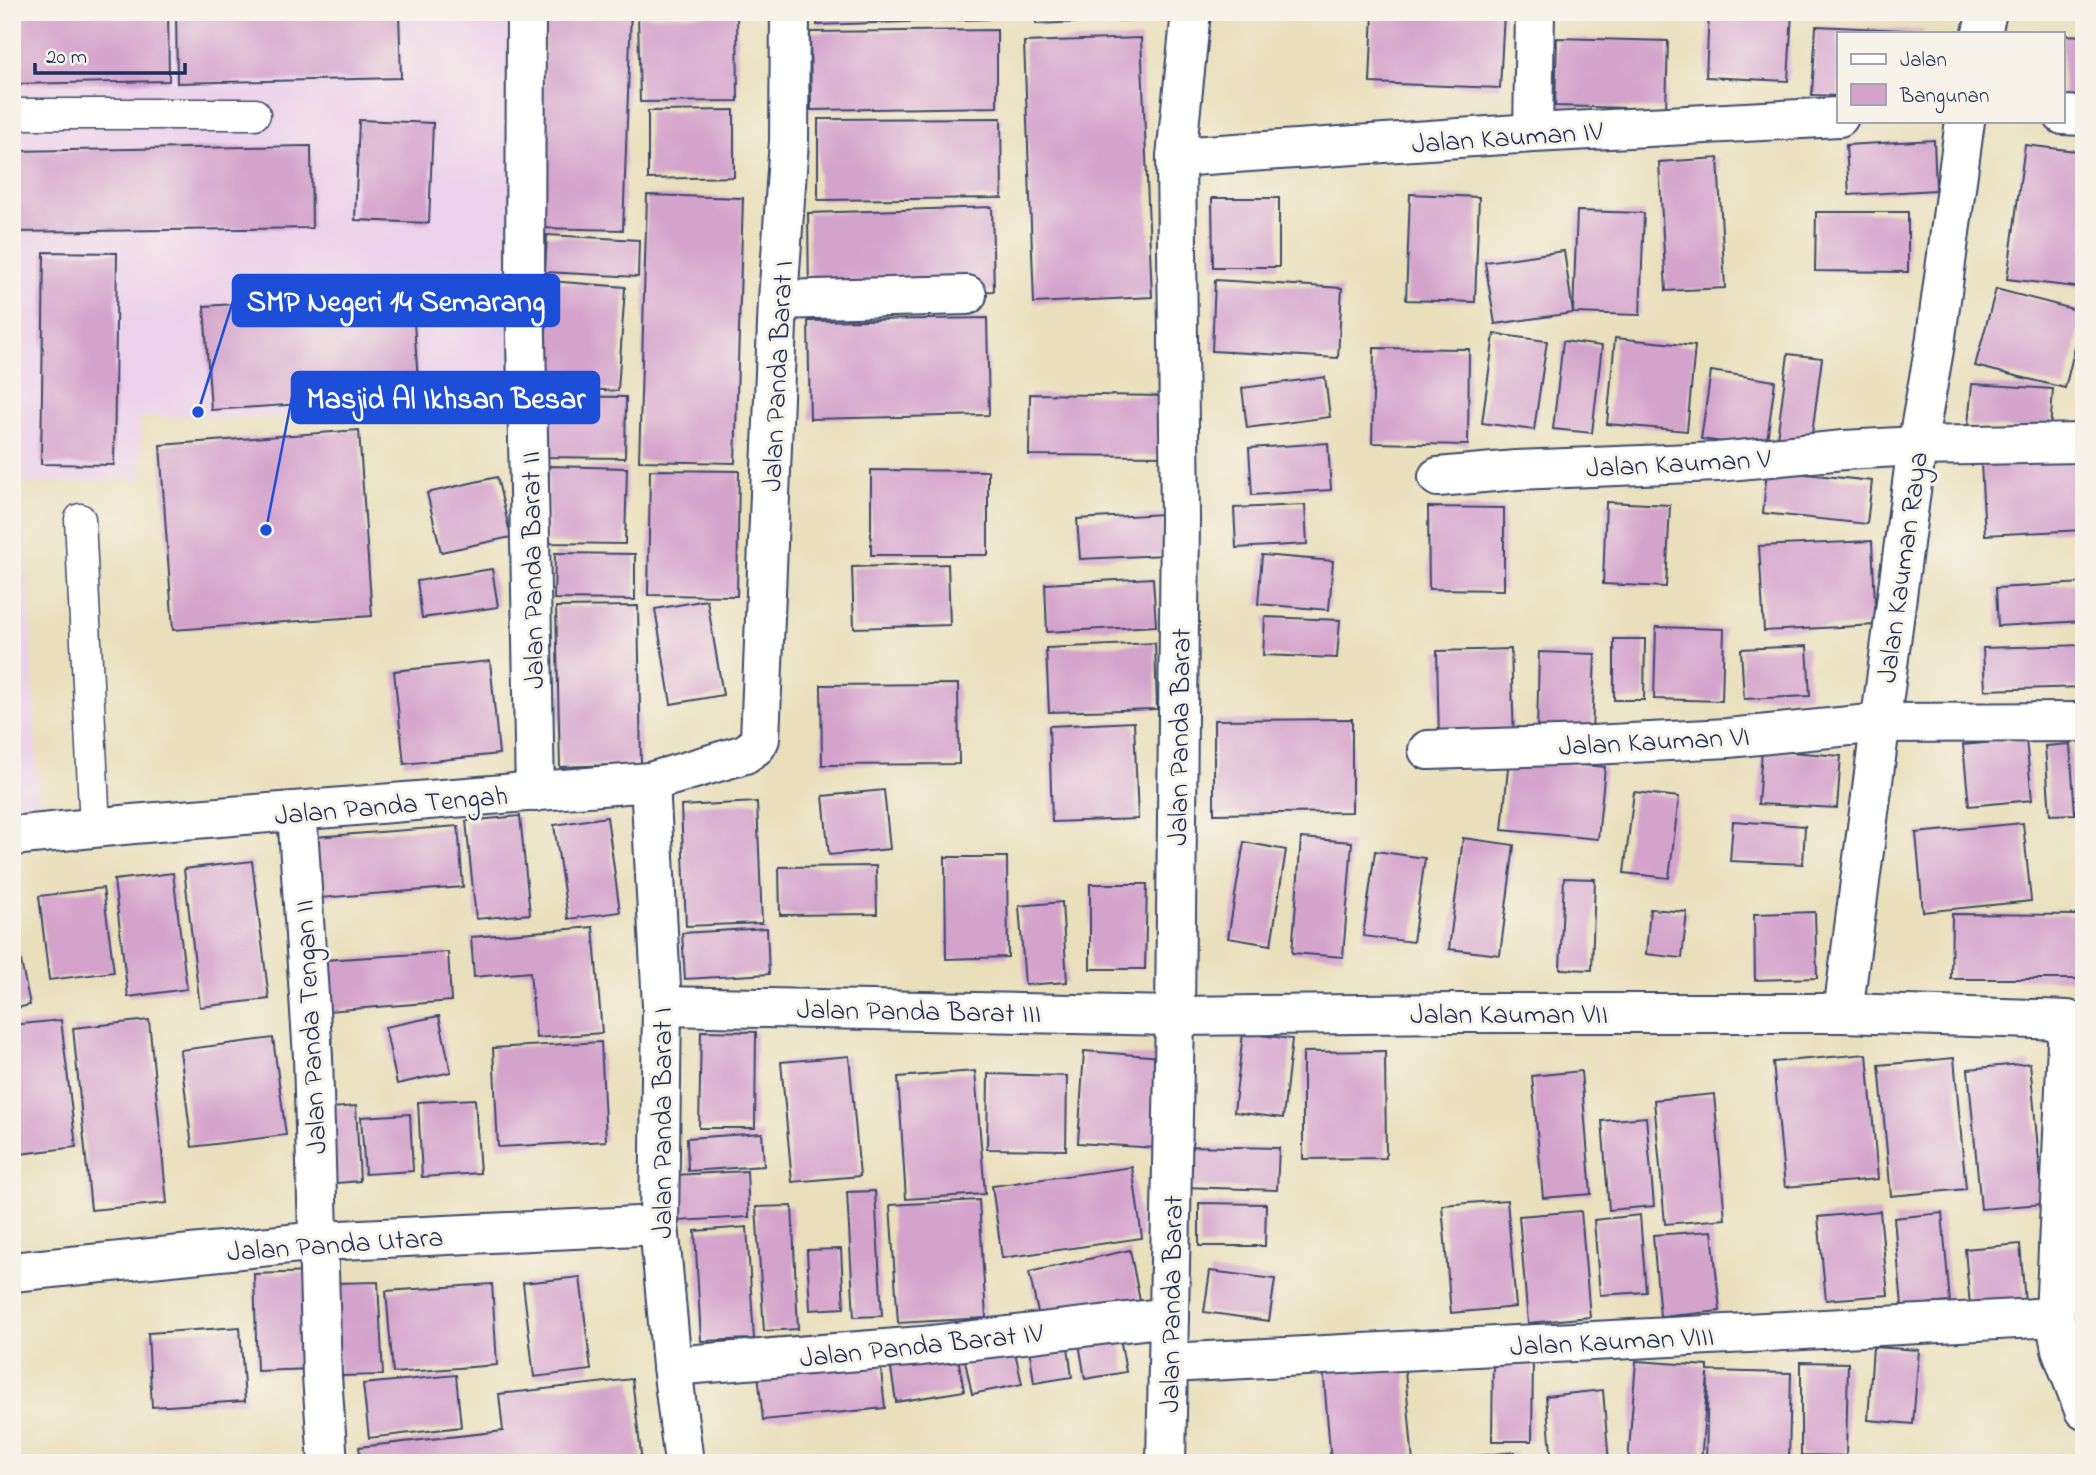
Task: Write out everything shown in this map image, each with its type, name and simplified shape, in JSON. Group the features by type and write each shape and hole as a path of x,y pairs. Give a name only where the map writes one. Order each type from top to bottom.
{"street":[{"name":"Jalan Panda Barat II","path":"526,12 525,287 536,792"},
{"name":"Jalan Panda Barat I","path":"760,739 778,300 789,141 790,12"},
{"name":"Jalan Panda Barat","path":"1166,1463 1175,1016 1180,520 1176,157 1191,12"},
{"path":"1533,133 1535,12"},
{"path":"1982,32 1987,12"},
{"path":"2064,115 2084,116"},
{"name":"Jalan Kauman IV","path":"1176,157 1533,133 1837,117"},
{"name":"Jalan Kauman Raya","path":"1843,1013 1917,446 1935,344 1965,122"},
{"path":"778,300 967,295"},
{"name":"Jalan Kauman V","path":"1438,477 1516,470 1717,462 1917,446 2084,443"},
{"name":"Jalan Kauman VI","path":"1428,750 1728,738 1880,723 2084,722"},
{"name":"Jalan Panda Tengah","path":"12,836 650,782 745,754 756,746 760,739"},
{"name":"Jalan Panda Barat I","path":"650,782 662,1006 659,1225 684,1463"},
{"name":"Jalan Panda Tengan II","path":"297,812 313,1057 322,1376 328,1463"},
{"name":"Jalan Panda Barat III","path":"662,1006 1175,1016"},
{"name":"Jalan Kauman VII","path":"1175,1016 1843,1013 2076,1020"},
{"path":"2076,1020 2055,1317 2061,1349 2082,1403"},
{"name":"Jalan Panda Utara","path":"12,1272 319,1241 659,1225"},
{"name":"Jalan Panda Barat IV","path":"672,1366 922,1346 1170,1317"},
{"name":"Jalan Kauman VIII","path":"1169,1363 2055,1317"}],"lane":[{"path":"12,114 255,114"},
{"path":"80,519 95,828"}],"shaded area":[{"path":"12,12 519,12 509,407 251,418 140,417 142,479 23,484 39,810 12,813"}],"building":[{"path":"12,12 168,12 169,81 12,84"},
{"path":"176,12 399,12 401,78 177,83"},
{"path":"425,12 499,12 499,15 426,18"},
{"path":"546,12 631,12 623,230 538,228"},
{"path":"817,12 988,12 988,19 817,25"},
{"path":"1036,12 1156,12 1156,19 1036,24"},
{"path":"1373,12 1504,12 1500,88 1370,83"},
{"path":"1709,12 1792,12 1788,81 1706,77"},
{"path":"737,14 738,101 640,102 638,16"},
{"path":"1816,26 1923,31 1837,32 1837,96 1812,95"},
{"path":"997,30 997,107 811,110 810,32"},
{"path":"2064,35 2084,36 2084,100 2064,98"},
{"path":"1141,38 1152,297 1034,303 1024,42"},
{"path":"1557,38 1668,41 1666,109 1555,106"},
{"path":"734,110 734,177 648,179 648,111"},
{"path":"1001,118 1002,198 818,200 818,119"},
{"path":"359,120 433,123 429,223 355,220"},
{"path":"1934,140 1936,190 1849,195 1846,145"},
{"path":"2025,145 2084,152 2084,288 2007,279"},
{"path":"311,146 312,228 14,232 13,151"},
{"path":"1718,158 1725,288 1666,291 1659,162"},
{"path":"1410,194 1479,197 1475,302 1406,300"},
{"path":"647,195 743,198 735,463 639,461"},
{"path":"1212,198 1279,198 1279,267 1213,267"},
{"path":"992,207 994,291 809,297 808,213"},
{"path":"1577,211 1644,213 1640,315 1573,313"},
{"path":"1816,212 1908,212 1908,272 1815,271"},
{"path":"547,235 639,240 638,277 545,272"},
{"path":"1564,251 1573,313 1495,324 1485,262"},
{"path":"44,252 117,253 114,465 41,464"},
{"path":"1215,280 1342,288 1338,358 1212,351"},
{"path":"550,281 625,287 618,391 541,386"},
{"path":"1996,289 2084,312 2065,388 1975,366"},
{"path":"412,293 419,396 211,410 204,306"},
{"path":"987,318 989,415 810,419 808,321"},
{"path":"1494,334 1547,341 1534,430 1482,423"},
{"path":"1615,338 1695,346 1687,431 1607,424"},
{"path":"1563,341 1602,346 1592,433 1553,429"},
{"path":"1374,348 1469,349 1468,445 1372,443"},
{"path":"1788,354 1822,358 1811,442 1777,439"},
{"path":"1711,371 1775,381 1766,448 1701,439"},
{"path":"1325,377 1330,417 1247,428 1242,388"},
{"path":"1972,384 2053,389 2050,431 1968,425"},
{"path":"1030,394 1167,396 1167,456 1029,455"},
{"path":"542,396 626,397 625,458 541,457"},
{"path":"359,430 372,616 173,630 160,445"},
{"path":"1328,443 1331,490 1252,495 1249,448"},
{"path":"2084,458 2084,530 1985,535 1981,464"},
{"path":"549,466 627,468 625,544 547,543"},
{"path":"650,470 739,471 737,596 648,595"},
{"path":"871,470 988,471 988,555 871,555"},
{"path":"1767,470 1872,481 1867,524 1763,513"},
{"path":"497,477 511,537 441,552 427,493"},
{"path":"1606,502 1670,505 1666,587 1603,584"},
{"path":"1305,505 1307,544 1236,548 1234,508"},
{"path":"1428,507 1504,508 1504,590 1429,589"},
{"path":"1163,514 1165,555 1080,559 1077,519"},
{"path":"1872,541 1876,625 1764,631 1759,546"},
{"path":"555,553 635,554 635,600 554,599"},
{"path":"1262,555 1333,561 1329,610 1258,604"},
{"path":"948,564 950,625 854,628 852,567"},
{"path":"492,569 498,607 422,618 417,581"},
{"path":"1153,578 1156,626 1047,632 1045,584"},
{"path":"2084,583 2084,621 1998,626 1996,588"},
{"path":"707,600 723,695 671,704 655,609"},
{"path":"638,606 641,764 560,767 556,607"},
{"path":"1265,617 1340,620 1337,658 1263,655"},
{"path":"1656,627 1724,629 1722,701 1654,699"},
{"path":"1614,639 1645,639 1644,700 1614,700"},
{"path":"1155,643 1157,709 1049,712 1046,648"},
{"path":"2084,645 2084,687 1985,690 1983,648"},
{"path":"1807,646 1810,696 1744,699 1741,649"},
{"path":"1511,649 1514,741 1439,743 1437,651"},
{"path":"1539,652 1595,654 1592,733 1537,731"},
{"path":"490,661 499,754 404,764 394,671"},
{"path":"958,684 959,764 822,765 821,685"},
{"path":"1352,719 1352,812 1214,814 1214,720"},
{"path":"1134,722 1138,819 1052,822 1049,726"},
{"path":"2026,739 2032,800 1969,806 1963,745"},
{"path":"2070,744 2075,814 2050,815 2045,746"},
{"path":"1762,750 1841,756 1837,808 1758,804"},
{"path":"1509,758 1605,767 1598,839 1502,830"},
{"path":"884,790 890,849 829,855 823,796"},
{"path":"1634,792 1679,797 1669,878 1624,873"},
{"path":"757,802 762,923 686,926 681,806"},
{"path":"520,816 530,914 476,919 466,821"},
{"path":"607,817 620,912 568,919 554,825"},
{"path":"1733,821 1805,826 1803,864 1730,861"},
{"path":"2023,823 2031,901 1923,912 1916,833"},
{"path":"458,826 463,887 320,898 315,837"},
{"path":"1301,838 1352,842 1343,957 1292,953"},
{"path":"1463,838 1514,845 1500,955 1449,949"},
{"path":"1244,842 1286,850 1271,945 1228,938"},
{"path":"1375,851 1425,858 1413,942 1363,936"},
{"path":"945,857 1007,857 1008,957 946,959"},
{"path":"252,861 269,999 200,1007 184,869"},
{"path":"876,866 877,914 780,915 779,867"},
{"path":"173,873 187,989 128,997 114,880"},
{"path":"1564,878 1595,879 1592,970 1560,969"},
{"path":"1090,884 1147,884 1145,969 1090,969"},
{"path":"103,888 114,972 49,980 39,896"},
{"path":"1062,902 1067,982 1025,985 1019,906"},
{"path":"1650,909 1687,912 1682,958 1646,954"},
{"path":"1815,912 1817,978 1755,980 1754,914"},
{"path":"1952,914 2082,915 2082,979 1951,979"},
{"path":"12,918 30,1005 12,1009"},
{"path":"593,927 602,1033 536,1038 530,972 474,977 471,937"},
{"path":"767,928 769,974 685,979 682,933"},
{"path":"448,952 451,1001 328,1011 324,960"},
{"path":"439,1016 451,1072 397,1084 385,1027"},
{"path":"61,1020 76,1147 12,1155 12,1025"},
{"path":"149,1020 167,1203 91,1210 73,1028"},
{"path":"701,1031 756,1032 755,1128 699,1128"},
{"path":"1243,1033 1292,1039 1283,1118 1234,1112"},
{"path":"273,1038 286,1135 192,1147 180,1050"},
{"path":"601,1042 606,1141 498,1147 493,1048"},
{"path":"1084,1051 1162,1057 1156,1148 1078,1143"},
{"path":"1385,1051 1386,1158 1303,1159 1303,1052"},
{"path":"1867,1054 1878,1179 1785,1187 1773,1062"},
{"path":"849,1056 860,1176 792,1182 781,1062"},
{"path":"1954,1058 1966,1189 1891,1196 1879,1065"},
{"path":"2030,1063 2043,1204 1981,1209 1968,1069"},
{"path":"975,1071 985,1194 906,1199 898,1077"},
{"path":"1581,1071 1591,1194 1543,1198 1532,1076"},
{"path":"988,1074 1067,1076 1066,1150 987,1149"},
{"path":"1714,1094 1725,1219 1665,1224 1654,1100"},
{"path":"475,1099 480,1173 422,1177 418,1102"},
{"path":"356,1106 360,1181 325,1184 320,1109"},
{"path":"410,1114 413,1171 365,1174 361,1117"},
{"path":"1646,1117 1654,1206 1609,1210 1602,1121"},
{"path":"762,1133 764,1166 688,1171 687,1138"},
{"path":"1184,1146 1279,1148 1277,1190 1183,1187"},
{"path":"1132,1167 1142,1238 1002,1258 992,1186"},
{"path":"747,1171 749,1217 678,1221 675,1175"},
{"path":"875,1191 882,1316 854,1317 847,1192"},
{"path":"979,1200 986,1318 898,1323 890,1205"},
{"path":"1507,1200 1516,1307 1451,1313 1442,1205"},
{"path":"1199,1203 1266,1204 1265,1246 1199,1246"},
{"path":"792,1206 798,1329 764,1331 756,1207"},
{"path":"1581,1211 1590,1317 1528,1323 1519,1216"},
{"path":"1880,1211 1888,1295 1826,1300 1818,1217"},
{"path":"1942,1213 1950,1302 1902,1306 1894,1218"},
{"path":"1640,1215 1646,1292 1600,1295 1594,1220"},
{"path":"747,1227 754,1339 701,1341 695,1231"},
{"path":"1712,1231 1720,1311 1660,1317 1653,1235"},
{"path":"2020,1244 2026,1314 1971,1318 1965,1249"},
{"path":"841,1249 844,1308 810,1310 807,1250"},
{"path":"1130,1250 1140,1301 1040,1322 1029,1272"},
{"path":"1210,1271 1275,1279 1269,1321 1204,1312"},
{"path":"310,1272 312,1369 257,1371 254,1274"},
{"path":"580,1277 591,1370 534,1377 523,1283"},
{"path":"378,1282 383,1375 339,1376 335,1283"},
{"path":"492,1284 497,1365 393,1373 386,1291"},
{"path":"240,1327 245,1401 152,1407 148,1333"},
{"path":"1120,1337 1126,1372 1085,1379 1079,1343"},
{"path":"1067,1340 1072,1377 1034,1383 1029,1346"},
{"path":"1014,1347 1022,1384 972,1394 964,1356"},
{"path":"1873,1347 1919,1350 1913,1424 1868,1420"},
{"path":"957,1352 964,1391 896,1402 890,1362"},
{"path":"1493,1356 1533,1357 1532,1441 1492,1441"},
{"path":"1404,1359 1413,1463 1331,1463 1323,1366"},
{"path":"880,1361 885,1408 763,1420 758,1374"},
{"path":"1636,1361 1708,1366 1708,1371 1791,1373 1789,1463 1706,1463 1708,1374 1701,1463 1628,1463"},
{"path":"1801,1362 1848,1363 1846,1456 1801,1455"},
{"path":"456,1375 461,1427 369,1438 363,1384"},
{"path":"632,1379 642,1463 361,1463 359,1447 503,1431 499,1394"},
{"path":"1603,1390 1609,1463 1552,1463 1546,1396"},
{"path":"1515,1452 1516,1463 1457,1463 1456,1458"}],"place":[{"name":"SMP Negeri 14 Semarang","path":"198,412"},
{"name":"Masjid Al Ikhsan Besar","path":"266,530"}]}
